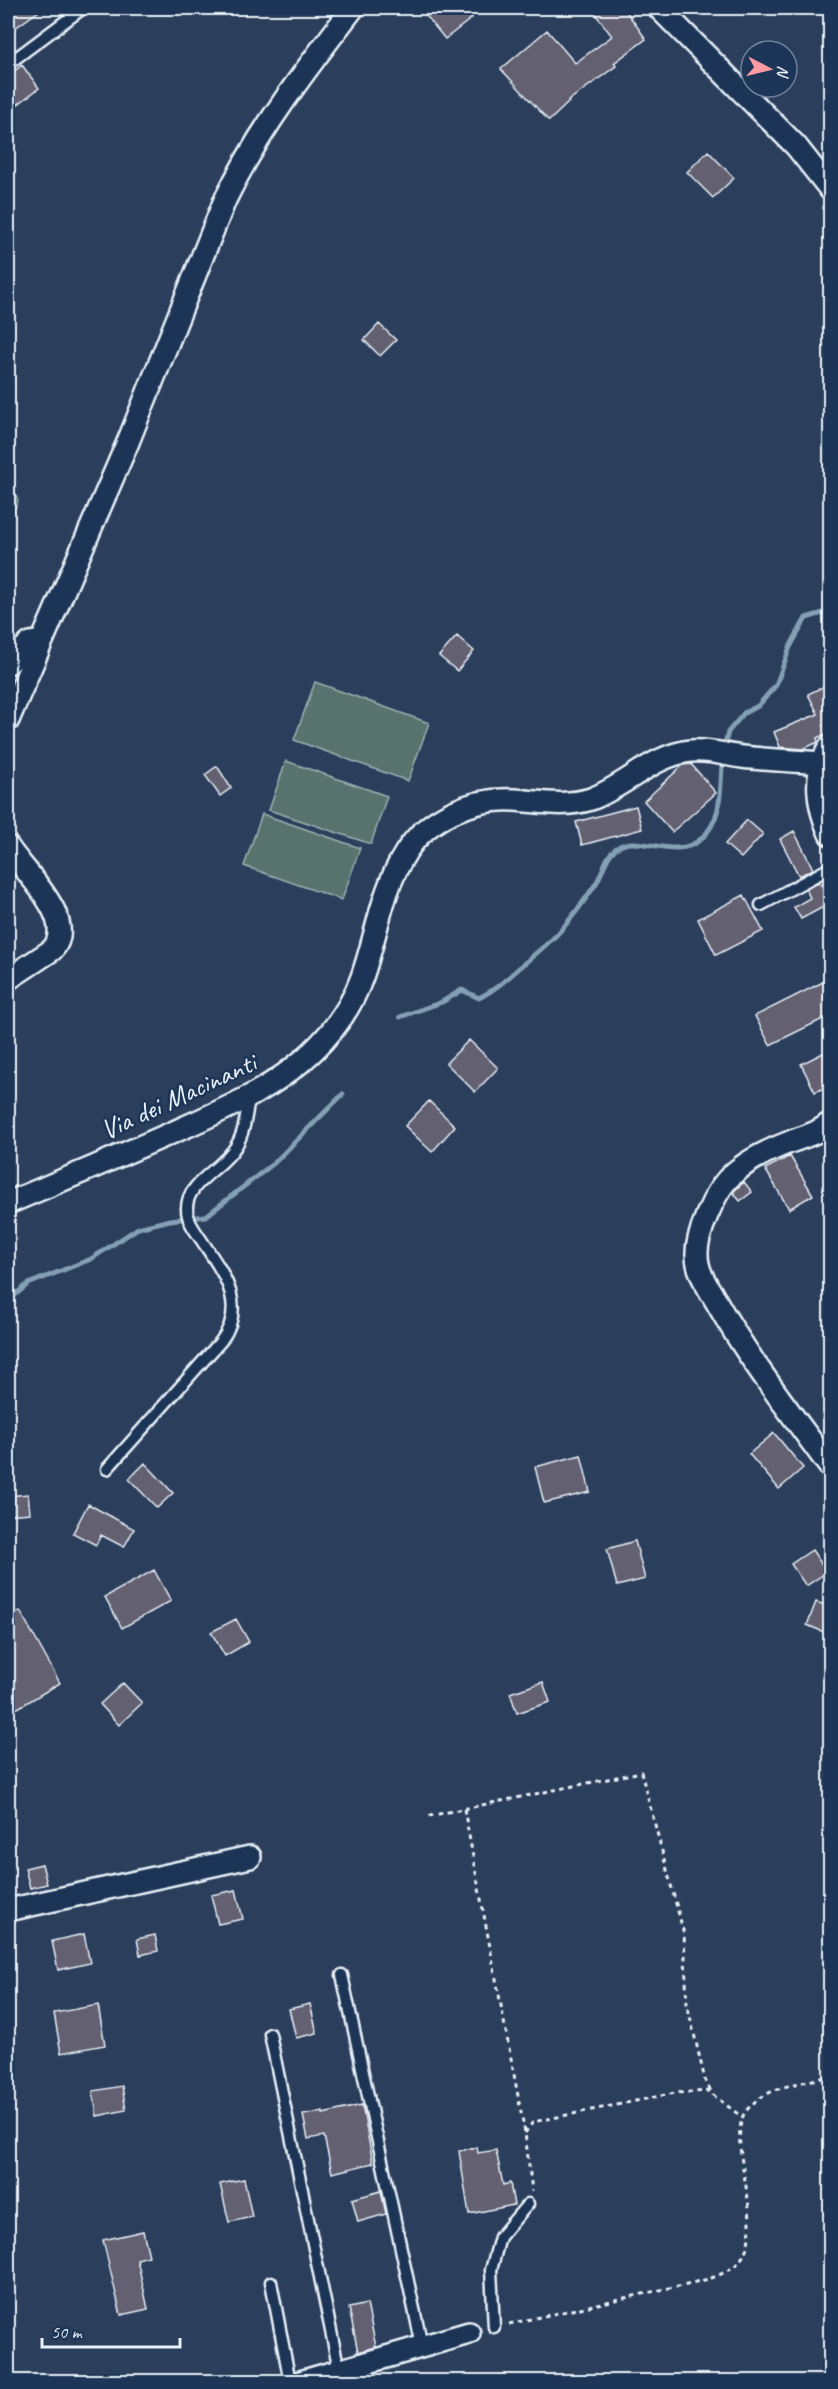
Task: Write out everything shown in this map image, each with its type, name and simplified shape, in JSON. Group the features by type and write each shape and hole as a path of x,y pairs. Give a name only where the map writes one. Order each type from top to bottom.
{"street":[{"path":"8,720 128,442 237,175 274,114 353,8"},
{"path":"659,8 796,146 831,189"},
{"path":"8,663 30,643 41,641"},
{"name":"Via dei Macinanti","path":"8,1203 249,1098 276,1082 301,1062 323,1041 344,1013 362,978 378,915 393,876 414,841 434,824 465,807 488,801 564,803 585,801 672,755 698,750 724,754 827,755"},
{"path":"827,755 819,794 831,834"},
{"path":"8,847 55,910 60,930 57,945 52,950 8,979"},
{"path":"831,1123 818,1133 788,1142 754,1160 728,1179 718,1193 698,1242 696,1257 701,1274 737,1339 831,1467"},
{"path":"8,1910 250,1857"},
{"path":"300,2382 469,2333"}],"lane":[{"path":"8,64 83,8"},
{"path":"761,905 831,868"},
{"path":"107,1469 221,1341 231,1326 233,1303 230,1291 220,1269 192,1226 187,1202 192,1189 224,1162 239,1141 249,1098"},
{"path":"342,1975 422,2346"},
{"path":"270,2034 339,2370"},
{"path":"494,2327 491,2270 500,2237 528,2204"},
{"path":"271,2282 290,2382"}],"path":[{"path":"429,1816 641,1772 684,1934 687,2004 704,2074 710,2091 742,2116"},
{"path":"464,1809 525,2133 532,2193 528,2204"},
{"path":"494,2327 709,2279 737,2264 744,2253 750,2230 740,2131 742,2116 756,2101 772,2091 831,2076"},
{"path":"525,2133 533,2122 675,2093 710,2091"}],"green space":[{"path":"8,474 18,501 8,525"},
{"path":"315,682 429,723 408,781 294,740"},
{"path":"286,761 387,796 371,844 269,810"},
{"path":"262,814 360,848 342,900 244,866"}],"building":[{"path":"8,8 43,8 8,33"},
{"path":"420,8 463,8 472,18 445,39"},
{"path":"591,8 624,8 646,39 614,63 616,66 568,101 549,121 501,69 547,30 575,63 612,36"},
{"path":"22,65 39,88 8,112 8,76"},
{"path":"708,151 734,178 713,198 687,172"},
{"path":"379,324 396,340 380,356 364,340"},
{"path":"457,636 474,651 457,671 439,656"},
{"path":"831,683 831,734 827,733 817,738 818,742 803,749 780,747 774,732 818,714 808,694"},
{"path":"691,764 716,793 672,832 644,801 683,765"},
{"path":"217,766 231,788 220,796 205,775"},
{"path":"636,806 642,829 582,845 576,822"},
{"path":"747,820 763,834 741,858 725,844"},
{"path":"794,831 813,869 799,876 780,839"},
{"path":"820,882 824,891 831,887 831,903 801,919 794,907 810,898 806,889"},
{"path":"744,895 763,931 716,955 698,919"},
{"path":"831,978 831,1015 770,1045 755,1016"},
{"path":"469,1040 498,1068 475,1092 446,1063"},
{"path":"831,1049 831,1085 815,1092 801,1064"},
{"path":"429,1101 455,1126 432,1152 405,1126"},
{"path":"790,1156 813,1195 789,1209 765,1169"},
{"path":"744,1182 752,1192 740,1201 733,1192"},
{"path":"774,1433 803,1468 779,1489 749,1454"},
{"path":"581,1455 590,1492 544,1503 535,1467"},
{"path":"145,1463 173,1493 157,1508 129,1479"},
{"path":"28,1494 30,1513 8,1515 8,1496"},
{"path":"88,1504 134,1529 124,1547 101,1535 96,1545 73,1533"},
{"path":"635,1541 645,1579 617,1586 607,1549"},
{"path":"812,1550 827,1572 806,1586 791,1564"},
{"path":"154,1570 171,1601 122,1628 105,1597"},
{"path":"816,1602 831,1607 831,1635 807,1625"},
{"path":"20,1611 60,1683 8,1714 8,1618"},
{"path":"236,1619 249,1642 225,1656 211,1632"},
{"path":"543,1682 550,1702 517,1713 510,1693"},
{"path":"123,1683 142,1703 119,1725 100,1704"},
{"path":"42,1864 47,1884 30,1888 25,1868"},
{"path":"236,1890 243,1919 218,1924 211,1895"},
{"path":"84,1934 90,1963 58,1970 52,1941"},
{"path":"155,1935 158,1951 140,1955 137,1939"},
{"path":"310,2004 317,2033 296,2038 289,2009"},
{"path":"98,2005 105,2045 61,2053 54,2013"},
{"path":"122,2086 126,2110 97,2116 93,2091"},
{"path":"362,2105 373,2163 332,2173 324,2136 308,2139 303,2115 323,2112 323,2114"},
{"path":"477,2147 478,2153 496,2150 503,2185 510,2183 514,2205 469,2214 459,2151"},
{"path":"244,2179 252,2217 229,2222 220,2184"},
{"path":"381,2191 386,2214 358,2222 352,2199"},
{"path":"143,2231 149,2256 137,2259 148,2309 121,2315 103,2240"},
{"path":"367,2304 376,2347 358,2352 349,2308"}],"waterway":[{"path":"724,748 728,732 744,713 758,706 776,685 790,647 806,618 830,611"},
{"path":"400,1017 442,1002 462,990 479,998 498,986 562,929 595,885 609,856 621,845 642,843 678,848 690,846 701,839 714,821 720,800 723,757"},
{"path":"8,1301 28,1284 91,1259 138,1228 170,1220 206,1216 274,1163 343,1094"}]}
